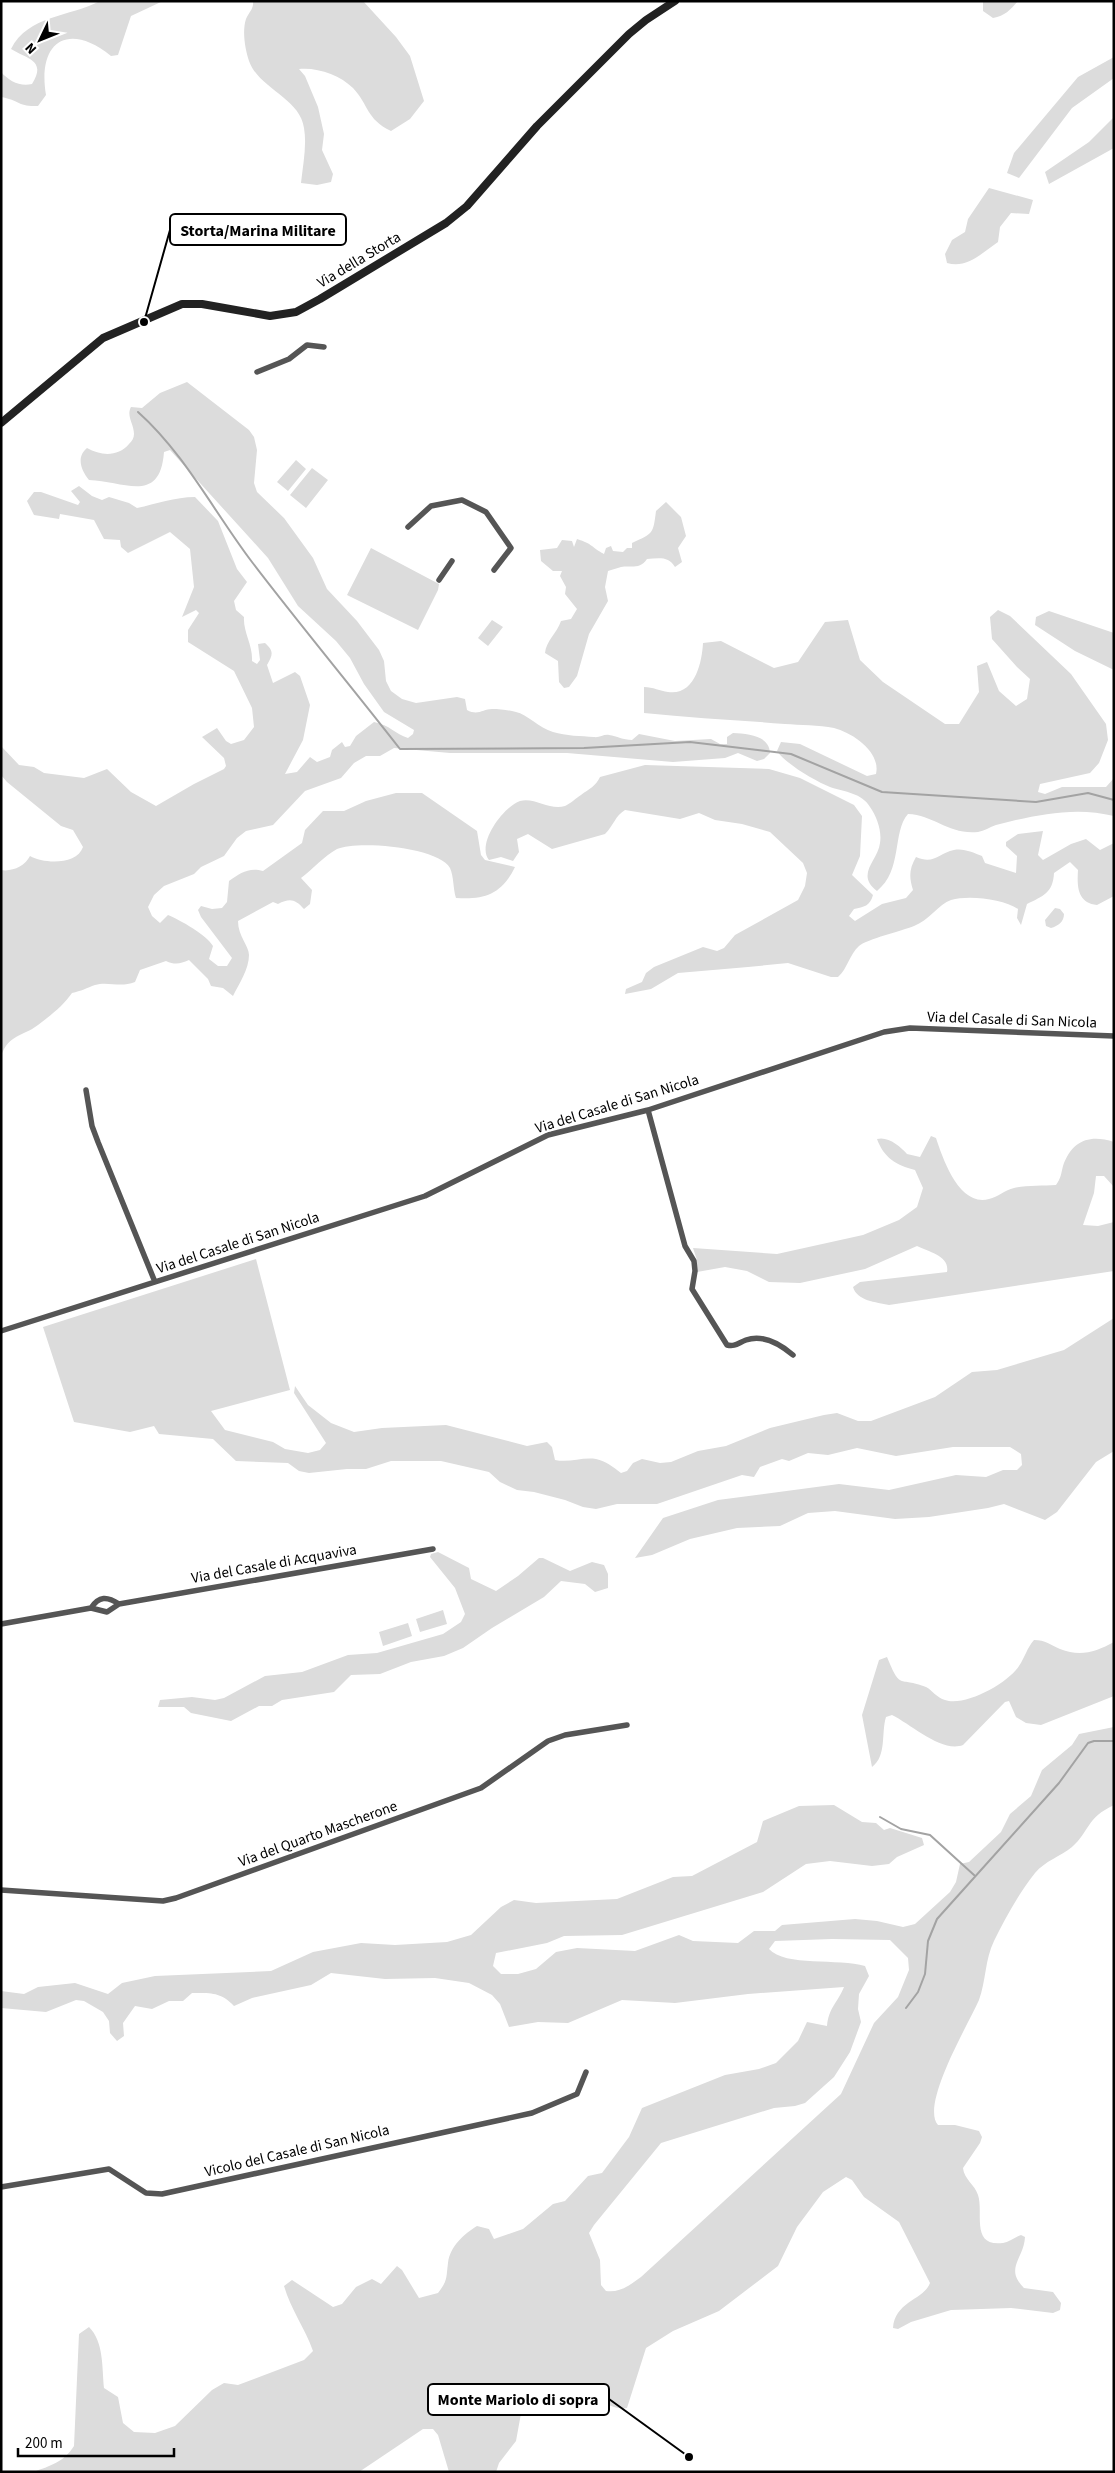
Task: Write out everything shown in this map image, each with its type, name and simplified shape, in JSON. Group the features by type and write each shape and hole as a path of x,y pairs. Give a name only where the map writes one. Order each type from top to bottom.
{"main road":[{"name":"Via della Storta","path":"1,423 103,338 182,304 197,304 270,316 296,312 320,300 446,223 467,206 537,126 629,34 675,1"}],"street":[{"path":"257,372 289,359 307,345 324,347"},
{"path":"408,527 431,506 462,500 476,505 486,512 511,548 494,570"},
{"path":"439,580 452,561"},
{"name":"Via del Casale di San Nicola","path":"1,1332 425,1196 548,1135 648,1110 884,1032 901,1029 1114,1036"},
{"path":"86,1090 98,1142 155,1282"},
{"path":"648,1110 685,1246 694,1261 695,1271 692,1289 698,1302 727,1345 734,1346 746,1340 761,1338 783,1347 793,1356"},
{"name":"Via del Casale di Acquaviva","path":"1,1624 91,1608 99,1612 107,1612 119,1604 433,1549"},
{"name":"Via del Casale di Acquaviva","path":"91,1608 98,1599 105,1597 119,1604"},
{"name":"Via del Quarto Mascherone","path":"1,1890 163,1900 176,1898 481,1788 548,1742 565,1735 627,1725"},
{"name":"Vicolo del Casale di San Nicola","path":"1,2187 109,2169 146,2193 162,2194 532,2113 578,2094 586,2072"}],"shaded area":[{"path":"100,1 163,1 131,16 118,55 111,56 95,45 81,40 69,39 59,42 51,50 46,62 44,77 46,95 38,106 26,105 1,97 1,72 11,81 23,85 32,84 36,76 36,65 33,61 11,49 18,38 28,29 39,23"},
{"path":"253,1 363,1 396,37 410,56 424,101 410,119 391,131 372,117 358,94 348,83 321,71 299,69 305,76 318,107 324,134 322,150 333,174 331,182 317,185 301,183 305,141 301,118 287,101 261,79 249,61 244,40 244,29 246,19 253,6"},
{"path":"983,1 1018,1 1010,10 993,18 983,11"},
{"path":"1114,57 1114,78 1072,108 1019,178 1007,173 1014,153 1078,77"},
{"path":"1114,117 1114,148 1049,184 1045,172 1089,142"},
{"path":"989,188 1033,200 1029,214 1011,213 1000,227 998,242 974,259 961,264 947,263 945,254 952,240 965,232 968,219"},
{"path":"187,382 249,430 254,437 257,450 254,483 257,492 284,518 313,558 327,589 357,621 379,650 384,661 386,681 391,691 402,699 416,703 457,697 465,699 467,710 471,712 489,709 513,711 524,715 548,730 574,736 596,737 607,735 632,740 639,734 675,741 711,739 720,744 727,744 727,737 733,733 745,734 766,742 770,753 764,759 757,761 738,753 725,758 673,762 567,753 450,753 394,748 380,756 366,756 354,763 341,778 305,791 273,825 246,831 237,838 224,856 201,867 194,874 164,886 154,895 148,907 152,916 160,923 168,915 193,928 213,946 209,959 218,966 227,966 232,958 201,917 198,910 201,906 212,909 222,908 227,902 229,881 245,872 253,870 263,871 302,843 305,830 323,811 344,811 366,801 396,793 422,793 477,831 481,855 485,860 515,867 504,884 492,893 484,896 456,898 450,868 443,861 431,855 397,847 362,845 337,849 301,878 312,890 310,904 304,909 292,900 278,904 273,902 238,921 249,960 246,971 233,996 223,988 211,986 208,979 189,960 178,964 166,961 140,970 135,982 130,984 100,984 72,993 61,1006 43,1021 12,1040 1,1056 1,870 18,868 30,856 36,859 51,861 67,860 80,853 83,847 73,830 61,826 1,775 1,746 19,765 34,767 44,773 84,778 107,769 131,792 156,806 224,769 226,766 224,758 202,737 217,728 226,741 231,744 244,740 254,727 252,708 234,671 188,642 188,630 199,613 196,610 182,617 194,587 190,549 170,532 128,553 121,547 120,540 104,539 94,520 60,514 59,519 34,515 27,501 34,492 41,492 78,505 80,502 71,491 79,486 92,496 102,500 109,497 129,503 137,508 173,499 195,497 218,521 237,569 247,582 234,601 236,610 244,617 252,661 257,664 260,660 258,644 265,643 271,651 267,665 273,683 295,672 300,676 310,705 303,740 285,774 297,772 310,757 317,762 330,757 332,750 342,742 345,747 350,746 356,736 374,722 384,725 408,738 413,734 414,730 384,712 364,684 350,658 336,641 298,606 268,558 170,450 164,452 161,468 156,479 148,484 127,486 89,480 86,476 82,468 81,459 87,448 98,453 109,454 120,451 132,441 134,430 129,414 131,407 142,408 160,393"},
{"path":"296,460 306,469 288,491 277,482"},
{"path":"312,468 328,480 306,508 290,495"},
{"path":"666,502 681,517 686,536 678,548 682,562 675,567 667,559 647,559 638,566 621,567 608,571 605,587 608,601 589,634 577,676 569,687 564,688 559,682 558,661 545,653 547,645 561,621 571,619 577,609 565,594 566,587 560,576 562,571 553,571 541,561 540,550 557,548 562,540 572,541 574,547 577,539 604,554 606,548 611,546 613,551 623,552 627,548 632,548 632,543 651,532 656,511"},
{"path":"371,548 439,584 438,590 418,630 347,595"},
{"path":"998,610 1010,616 1071,674 1106,724 1108,740 1099,763 1090,773 1040,784 1038,792 1045,794 1062,787 1106,787 1114,778 1114,816 1085,812 1055,813 1011,821 978,832 968,832 958,831 926,818 908,814 900,831 891,873 877,891 868,879 868,873 878,850 880,834 875,815 867,802 858,796 830,787 809,776 794,767 777,751 781,742 800,744 867,776 876,774 874,758 870,751 857,739 834,728 822,726 644,713 644,687 668,692 677,692 685,689 691,683 699,668 703,643 721,641 774,668 798,662 825,622 848,620 860,660 883,682 945,724 959,724 979,692 977,666 987,662 999,691 1016,706 1027,699 1030,679 992,639 990,617"},
{"path":"1049,611 1114,633 1114,670 1075,651 1035,625 1036,617"},
{"path":"492,620 503,627 488,646 478,638"},
{"path":"645,765 769,769 800,778 854,805 862,816 860,856 852,875 873,895 868,904 854,909 849,916 855,921 882,904 906,898 913,890 910,873 916,857 927,860 949,851 965,850 982,856 985,863 1016,873 1017,856 1006,846 1006,842 1018,834 1043,831 1038,855 1043,860 1071,844 1086,839 1100,850 1114,843 1114,896 1097,905 1085,901 1078,888 1078,870 1070,862 1054,873 1052,885 1046,893 1027,904 1021,925 1017,918 1018,909 1004,903 986,899 967,898 951,900 919,924 863,943 853,953 838,977 831,977 788,963 678,973 651,989 625,994 626,989 642,982 646,973 654,967 703,947 717,951 724,948 735,935 798,900 805,886 807,873 803,863 770,832 742,824 715,820 699,813 680,819 625,810 605,834 552,849 528,834 517,839 519,852 513,861 501,857 489,860 486,853 486,845 489,836 499,818 513,805 526,800 554,807 565,806 592,787 600,777"},
{"path":"1055,908 1060,909 1064,917 1060,923 1051,928 1046,926 1045,920"},
{"path":"931,1136 936,1138 948,1169 961,1189 969,1196 978,1200 989,1199 1019,1187 1056,1185 1067,1157 1077,1145 1090,1139 1114,1142 1114,1187 1104,1176 1096,1176 1094,1193 1083,1225 1098,1226 1114,1222 1114,1271 889,1305 863,1298 855,1292 853,1287 860,1282 947,1272 947,1267 942,1258 917,1246 865,1269 800,1283 769,1282 747,1271 725,1267 697,1272 697,1260 693,1248 777,1254 863,1235 899,1220 917,1207 923,1188 915,1170 896,1163 887,1156 877,1139 889,1140 907,1154 920,1157"},
{"path":"256,1259 290,1390 211,1411 225,1430 273,1442 285,1449 308,1453 320,1450 326,1443 294,1393 295,1386 308,1405 331,1423 354,1432 382,1428 446,1425 527,1446 547,1442 552,1447 555,1460 596,1459 621,1473 627,1471 633,1463 642,1459 660,1463 671,1462 698,1451 726,1446 770,1428 824,1415 837,1413 858,1421 871,1421 935,1397 972,1372 997,1370 1064,1350 1114,1318 1114,1451 1096,1462 1057,1512 1045,1520 1004,1504 929,1517 895,1519 835,1511 808,1513 780,1526 737,1528 690,1539 652,1555 635,1558 663,1518 718,1500 839,1484 889,1490 956,1475 986,1477 1003,1470 1017,1470 1022,1465 1021,1454 1010,1447 953,1447 896,1456 857,1448 828,1455 808,1453 789,1461 782,1459 760,1467 754,1477 742,1475 657,1504 617,1504 596,1509 583,1507 534,1492 517,1490 500,1482 489,1472 441,1461 391,1461 366,1469 309,1473 299,1471 288,1463 236,1461 213,1439 159,1434 154,1426 130,1432 74,1422 43,1327"},
{"path":"438,1552 469,1568 471,1579 496,1591 539,1558 543,1558 570,1571 592,1562 604,1565 608,1574 608,1588 595,1592 585,1584 561,1581 544,1597 463,1648 444,1656 411,1662 380,1674 351,1675 334,1692 282,1700 272,1706 259,1706 231,1721 191,1713 184,1707 158,1707 160,1700 192,1697 215,1700 224,1698 265,1676 302,1672 348,1655 377,1653 443,1634 461,1622 465,1614 455,1588 430,1557 431,1554"},
{"path":"443,1610 447,1624 420,1632 416,1619"},
{"path":"408,1623 412,1636 383,1646 379,1632"},
{"path":"1034,1640 1074,1653 1094,1651 1114,1642 1114,1696 1041,1725 1026,1723 1016,1717 1009,1701 1005,1702 963,1745 955,1746 937,1742 892,1715 886,1717 882,1751 877,1762 872,1767 862,1715 879,1660 887,1657 895,1674 901,1681 926,1687 945,1700 963,1700 985,1692 1006,1679 1019,1666"},
{"path":"1114,1727 1114,1805 1093,1820 1072,1847 1048,1862 1035,1873 1013,1906 991,1948 979,2000 940,2083 935,2100 934,2115 938,2125 955,2125 979,2131 982,2137 980,2143 963,2168 965,2175 978,2195 982,2234 986,2240 993,2243 1003,2243 1021,2235 1025,2237 1015,2269 1018,2281 1024,2288 1053,2292 1061,2303 1060,2310 1053,2313 1011,2308 951,2310 911,2322 898,2329 893,2328 899,2312 927,2289 930,2283 899,2222 864,2197 852,2180 846,2177 823,2192 797,2227 778,2266 719,2311 673,2331 646,2348 627,2408 600,2403 576,2405 536,2395 524,2397 516,2441 499,2463 496,2472 449,2472 438,2435 433,2429 423,2429 359,2472 33,2472 61,2460 74,2446 79,2334 89,2327 94,2333 100,2348 104,2388 118,2397 123,2423 134,2432 155,2433 175,2426 212,2390 224,2383 238,2385 304,2360 313,2351 284,2286 292,2280 333,2307 342,2304 356,2287 372,2279 381,2284 397,2266 402,2270 419,2298 438,2293 447,2276 449,2257 458,2241 467,2233 477,2226 489,2229 494,2239 523,2229 553,2204 565,2201 588,2176 602,2173 629,2137 642,2108 725,2075 759,2069 776,2063 798,2041 807,2022 827,2026 831,2010 844,1987 748,1994 675,2003 622,2000 568,2023 538,2022 509,2027 500,2004 492,1995 469,1983 435,1978 385,1979 331,1973 311,1985 252,1998 234,2006 220,1996 210,1993 192,1993 183,2001 169,2001 152,2009 135,2006 123,2023 124,2036 117,2041 110,2033 109,2021 103,2012 84,2001 76,2000 46,2012 1,2008 1,1991 24,1994 38,1987 75,1983 108,1994 122,1983 155,1976 271,1971 313,1952 361,1943 395,1945 447,1942 471,1935 501,1907 514,1900 536,1903 617,1899 673,1877 692,1876 757,1842 763,1821 799,1806 834,1805 862,1822 876,1823 884,1830 890,1828 922,1838 924,1845 897,1857 889,1864 872,1866 830,1861 806,1864 763,1892 622,1935 564,1936 547,1943 496,1953 493,1966 501,1974 518,1974 536,1969 556,1952 577,1948 635,1951 679,1935 693,1941 738,1943 754,1931 775,1931 782,1925 855,1919 877,1921 903,1927 915,1924 950,1892 956,1882 960,1864 969,1862 1001,1832 1010,1814 1031,1796 1042,1770 1072,1745 1079,1734","holes":["832,1939 890,1940 908,1958 909,1970 898,1997 874,2023 841,2094 641,2277 620,2290 606,2291 601,2285 600,2260 589,2233 661,2143 774,2108 805,2103 834,2077 850,2052 861,2022 858,2009 859,1994 869,1976 865,1966 841,1962 787,1958 777,1955 769,1949 775,1941"]}],"waterway":[{"path":"138,412 155,428 185,465 252,562 400,749 584,748 690,742 791,754 882,792 1036,802 1088,793 1114,800"},
{"path":"906,2008 918,1992 925,1974 928,1941 937,1919 1059,1783 1088,1743 1094,1741 1114,1741"},
{"path":"880,1817 901,1829 930,1835 974,1875"}],"place":[{"name":"Storta/Marina Militare","path":"144,322"},
{"name":"Monte Mariolo di sopra","path":"689,2457"}]}
